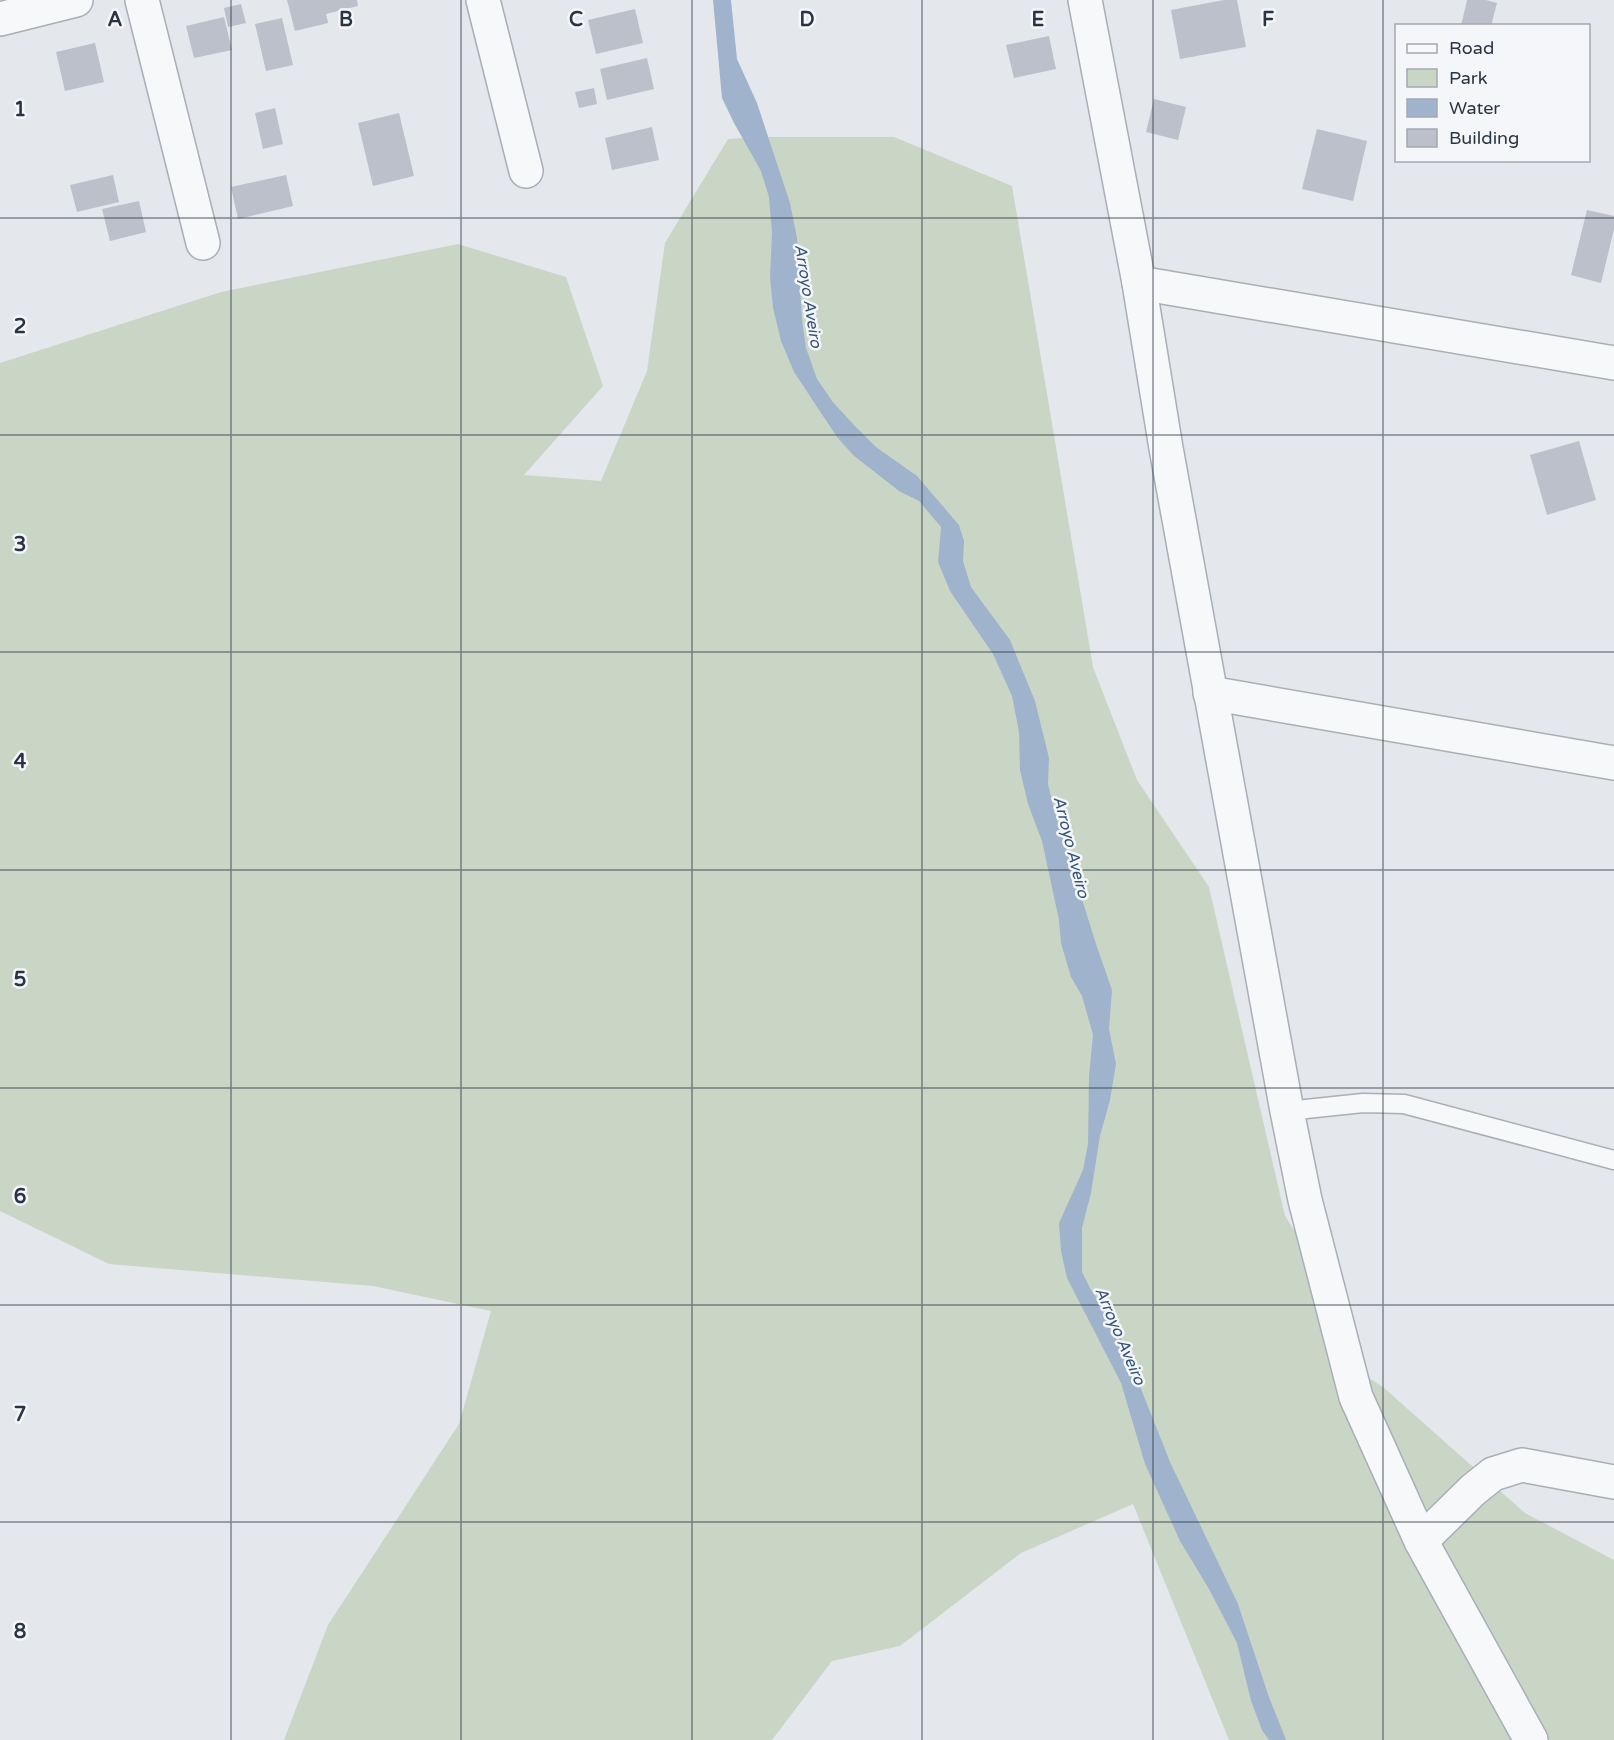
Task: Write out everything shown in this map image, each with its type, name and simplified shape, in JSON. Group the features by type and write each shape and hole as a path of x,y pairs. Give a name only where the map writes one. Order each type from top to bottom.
{"street":[{"path":"0,19 76,0"},
{"path":"142,0 203,243"},
{"path":"483,0 526,171"},
{"path":"1085,0 1139,283 1210,693 1305,1200 1356,1397 1421,1541 1531,1740"},
{"path":"1139,283 1614,363"},
{"path":"1210,693 1614,763"},
{"path":"1421,1541 1473,1490 1493,1474 1522,1465 1614,1482"}],"lane":[{"path":"1287,1111 1363,1103 1404,1104 1614,1160"}],"green space":[{"path":"894,137 1012,186 1093,667 1137,780 1209,887 1285,1216 1348,1315 1361,1373 1383,1387 1525,1513 1614,1560 1614,1740 1229,1740 1133,1504 1021,1553 900,1646 832,1661 772,1740 284,1740 328,1625 459,1424 491,1311 373,1286 109,1264 0,1211 0,363 221,292 458,244 566,277 603,386 524,475 601,481 647,371 665,243 728,139"}],"water":[{"path":"713,0 731,0 737,59 757,103 790,203 797,238 806,348 817,379 832,401 853,424 876,447 917,476 959,525 964,541 963,561 971,587 1010,640 1035,701 1049,758 1048,784 1055,813 1112,990 1109,1029 1116,1064 1082,1228 1082,1272 1091,1290 1116,1326 1170,1462 1238,1604 1286,1740 1269,1740 1262,1730 1251,1701 1237,1643 1209,1589 1180,1541 1145,1464 1121,1383 1067,1278 1061,1251 1059,1223 1083,1170 1088,1144 1089,1076 1093,1035 1082,996 1071,977 1061,943 1059,920 1042,841 1028,804 1020,770 1019,732 1012,696 993,654 950,591 938,562 941,527 919,501 899,491 853,455 837,437 794,372 781,341 773,308 770,277 772,233 769,197 761,171 722,98"}],"building":[{"path":"287,0 357,0 358,6 326,14 328,23 295,31"},
{"path":"1224,0 1237,0 1246,47 1180,59 1171,10"},
{"path":"1467,0 1486,0 1497,3 1492,24 1461,24"},
{"path":"241,4 246,23 228,27 224,8"},
{"path":"635,9 643,43 596,54 588,20"},
{"path":"224,17 232,50 194,58 186,26"},
{"path":"282,18 293,65 266,71 255,24"},
{"path":"1049,36 1056,69 1014,78 1006,45"},
{"path":"95,43 104,82 65,91 56,52"},
{"path":"647,58 654,89 607,100 600,69"},
{"path":"594,88 597,104 579,108 575,92"},
{"path":"1154,99 1186,107 1178,140 1146,132"},
{"path":"275,108 283,144 263,149 255,113"},
{"path":"399,113 414,176 373,186 358,123"},
{"path":"652,127 659,160 612,170 605,138"},
{"path":"1317,129 1367,141 1353,201 1302,189"},
{"path":"113,175 119,202 77,212 70,185"},
{"path":"286,175 293,206 238,219 231,187"},
{"path":"139,201 146,232 110,241 102,209"},
{"path":"1587,210 1614,216 1614,229 1601,283 1571,275"},
{"path":"1579,441 1596,500 1547,515 1530,455"}],"water label":[{"name":"Arroyo Aveiro","path":"808,296"},
{"name":"Arroyo Aveiro","path":"1071,847"},
{"name":"Arroyo Aveiro","path":"1120,1336"}]}
